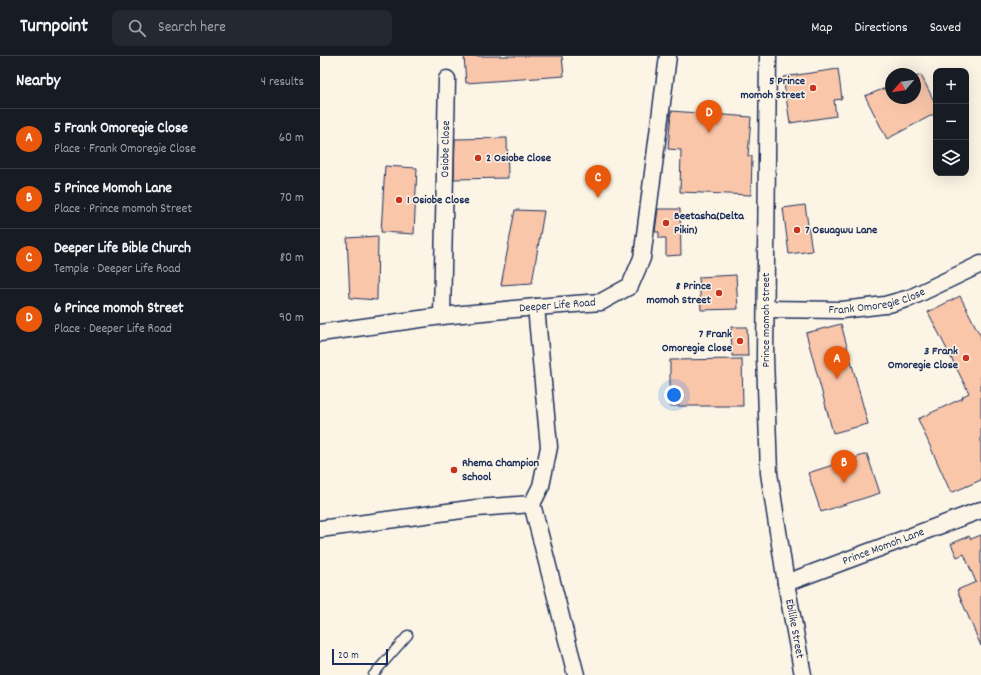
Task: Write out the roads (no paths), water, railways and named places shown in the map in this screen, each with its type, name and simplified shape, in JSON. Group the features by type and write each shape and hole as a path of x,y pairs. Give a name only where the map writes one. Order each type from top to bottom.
{"street":[{"name":"Deeper Life Road","path":"320,333 442,316 601,302 630,286 642,258 668,56"},
{"name":"Prince momoh Street","path":"768,56 765,357 769,473 786,583"},
{"name":"Osiobe Close","path":"442,316 447,79"},
{"name":"Frank Omoregie Close","path":"766,309 842,310 885,305 910,298 981,264"},
{"path":"536,307 549,447 542,486 532,504 576,675"},
{"path":"320,529 477,508 532,504"},
{"name":"Prince Momoh Lane","path":"786,583 981,510"},
{"name":"Ebilike Street","path":"786,583 803,675"}],"lane":[{"path":"373,675 408,636"}],"place":[{"name":"5 Prince momoh Street","path":"813,88"},
{"name":"6 Prince momoh Street","path":"709,133"},
{"name":"2 Osiobe Close","path":"478,158"},
{"name":"Deeper Life Bible Church","path":"598,198"},
{"name":"1 Osiobe Close","path":"399,200"},
{"name":"Beetasha(Delta Pikin)","path":"666,223"},
{"name":"7 Osuagwu Lane","path":"797,230"},
{"name":"8 Prince momoh Street","path":"719,293"},
{"name":"7 Frank Omoregie Close","path":"740,341"},
{"name":"3 Frank Omoregie Close","path":"966,358"},
{"name":"5 Frank Omoregie Close","path":"837,379"},
{"name":"Rhema Champion School","path":"454,470"},
{"name":"5 Prince Momoh Lane","path":"844,483"}]}
